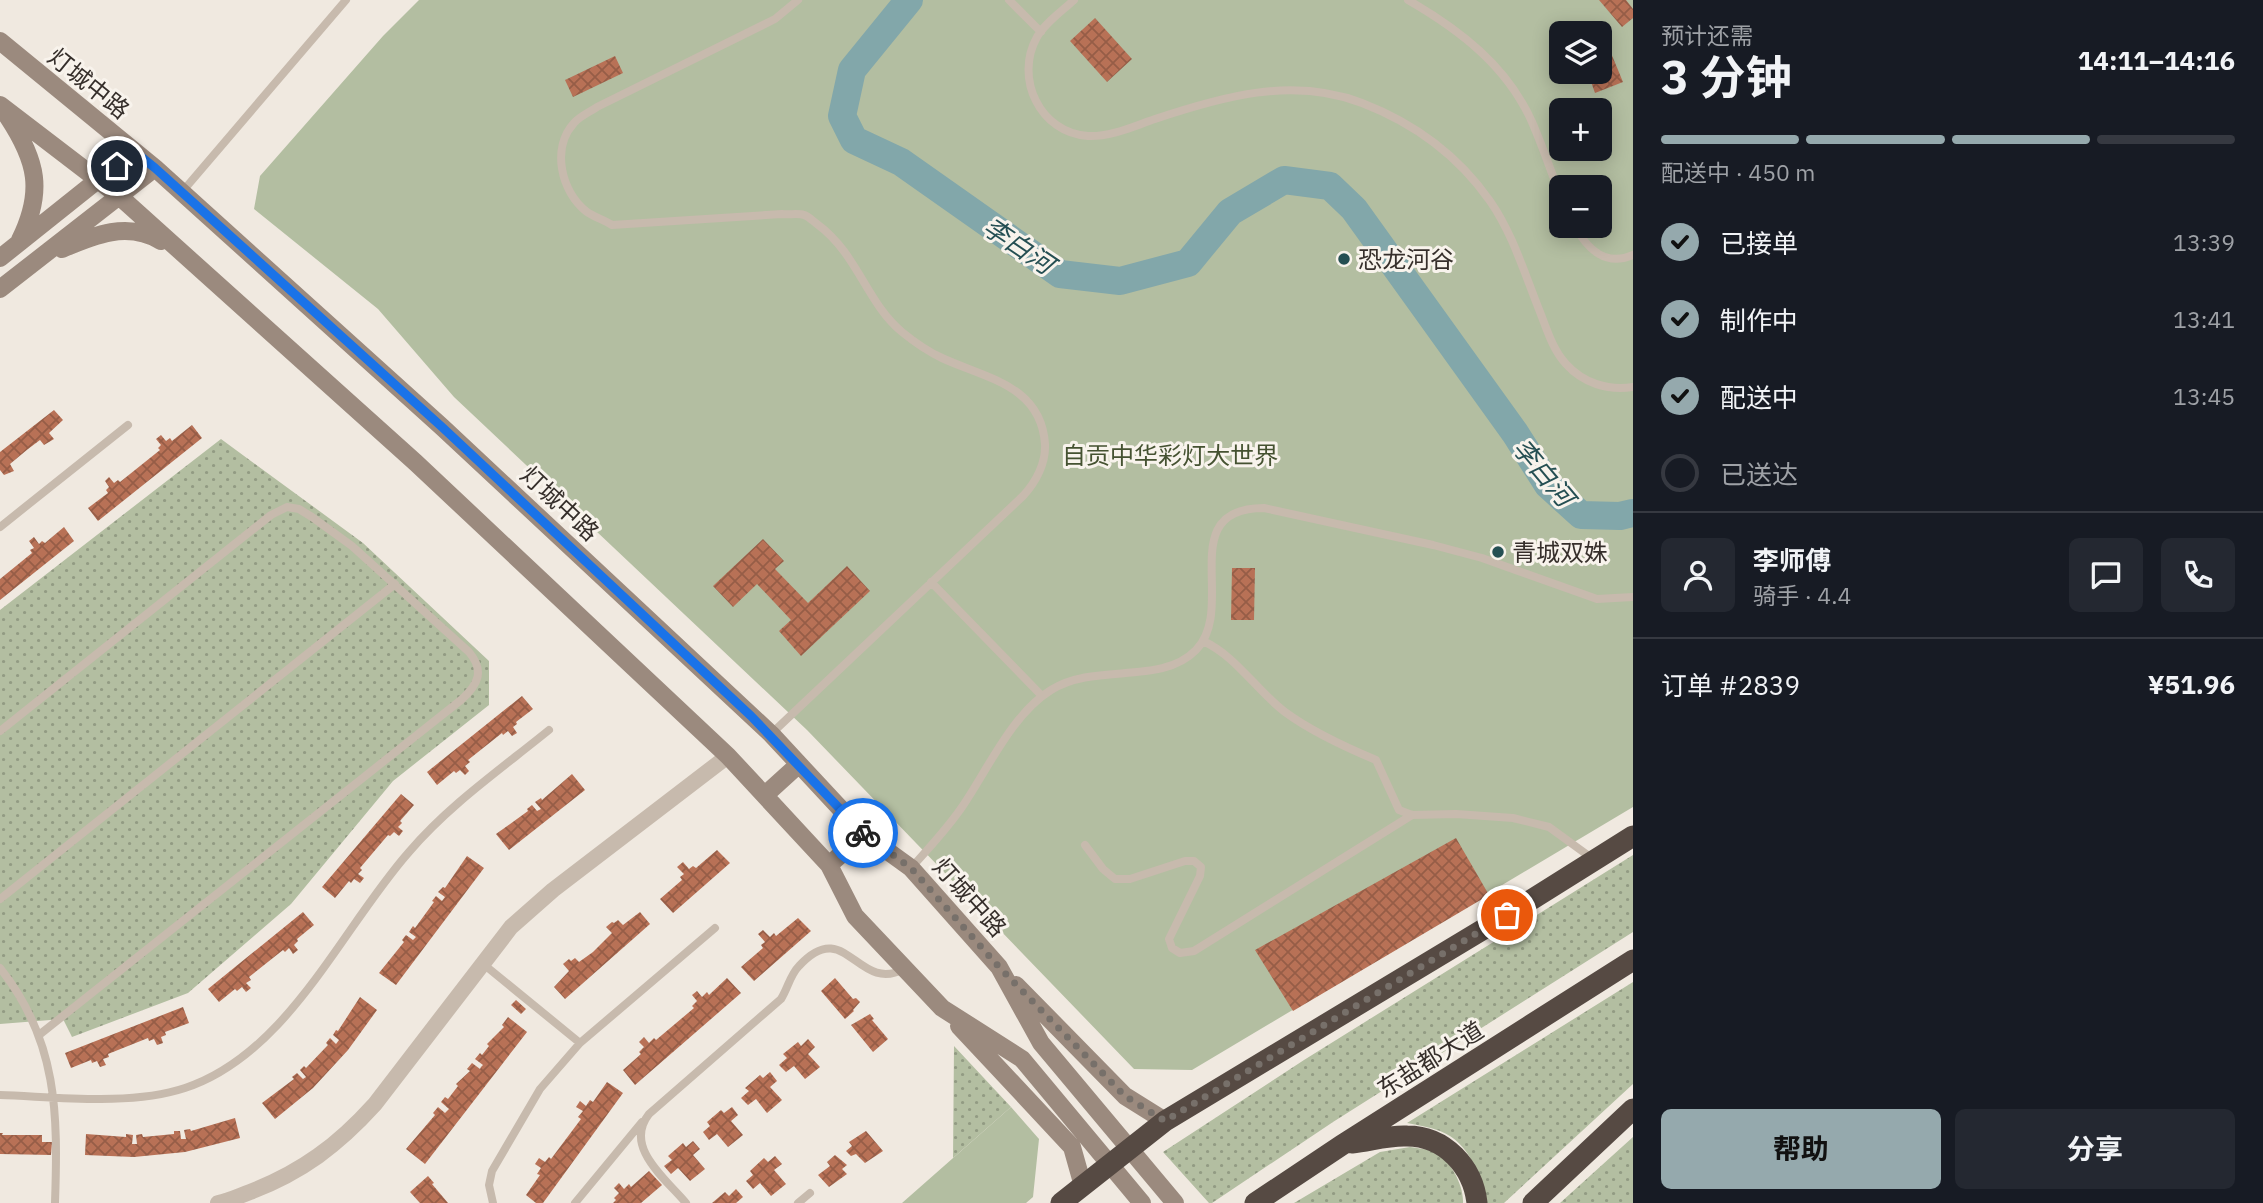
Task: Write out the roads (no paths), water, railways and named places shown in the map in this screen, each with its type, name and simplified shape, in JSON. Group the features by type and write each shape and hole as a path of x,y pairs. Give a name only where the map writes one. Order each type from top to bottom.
{"highway":[{"path":"1061,1203 1165,1121 1633,836"},
{"name":"东盐都大道","path":"1255,1203 1633,960"},
{"path":"1533,1203 1633,1109"},
{"path":"1342,1145 1408,1135 1434,1141 1460,1159 1472,1180 1476,1203"}],"main road":[{"name":"灯城中路","path":"0,41 155,168 442,427 771,734 864,834 911,868 999,967 1041,1042 1175,1203"},
{"path":"0,105 119,196 415,462 727,756 829,865 855,916 1072,1147 1083,1186"},
{"path":"0,105 24,141 36,181 30,220 17,245"},
{"path":"0,258 134,151"},
{"path":"0,289 155,168"},
{"path":"36,260 105,232 128,230 148,233 183,254"},
{"path":"765,795 798,765"},
{"path":"829,865 864,834"},
{"path":"999,967 1125,1096 1165,1121"},
{"path":"942,1008 1022,1059 1142,1203"}],"street":[{"path":"218,1203 275,1182 315,1160 352,1129 375,1104 511,926 727,756"}],"lane":[{"path":"182,192 346,0"},
{"path":"771,734 1023,496 1036,478 1045,449 1041,422 1027,400 1000,382 940,357 901,332 878,305 846,252 826,231 804,215 782,214 612,225 587,212 572,196 563,174 561,154 565,136 575,122 597,107 775,19 797,0"},
{"path":"1009,0 1041,32"},
{"path":"1074,0 1041,32 1028,61 1029,85 1039,108 1059,127 1088,136 1115,132 1208,102 1261,91 1290,91 1339,97 1357,101 1406,122 1449,154 1492,204 1510,239 1553,344 1566,364 1592,383 1609,387 1633,387"},
{"path":"1408,0 1462,34 1479,48 1506,78 1531,121 1552,175"},
{"path":"1583,238 1590,249 1602,257 1614,259 1633,255"},
{"path":"0,527 128,425"},
{"path":"0,731 279,510 287,507 299,509 352,546 474,658 479,667 479,679 473,690 39,1035"},
{"path":"911,868 961,809 1017,722 1042,696 1063,683 1092,674 1161,669 1188,657 1203,641 1211,615 1213,541 1218,527 1240,509 1276,510 1446,548 1597,599 1633,597"},
{"path":"931,582 1042,696"},
{"path":"0,899 394,584"},
{"path":"1203,641 1220,649 1285,712 1345,747 1376,760 1399,810 1412,816 1456,814 1513,818 1549,827 1596,860"},
{"path":"0,1095 131,1097 164,1093 209,1078 243,1056 293,1009 367,904 431,826 549,730"},
{"path":"1085,845 1102,869 1115,879 1130,879 1185,861 1194,861 1201,867 1200,876 1169,939 1172,948 1180,953 1194,951 1412,816"},
{"path":"493,1203 489,1185 492,1171 540,1088 580,1043 715,928"},
{"path":"575,1203 644,1120 781,999 793,972 814,953 826,949 842,951 867,970 881,975 904,969"},
{"path":"482,963 580,1043"},
{"path":"0,968 18,991 39,1035 51,1076 57,1136 55,1203"},
{"path":"644,1120 640,1131 641,1148 686,1203"},
{"path":"798,1203 810,1193"}],"waterway":[{"name":"李白河","path":"909,0 852,70 842,116 854,140 901,162 1060,274 1120,281 1188,263 1230,212 1284,180 1330,186 1354,209 1515,433 1548,485 1581,515 1620,516 1633,513"}],"place":[{"name":"恐龙河谷","path":"1344,259"},
{"name":"青城双姝","path":"1498,552"}],"park label":[{"name":"自贡中华彩灯大世界","path":"1170,455"}]}
